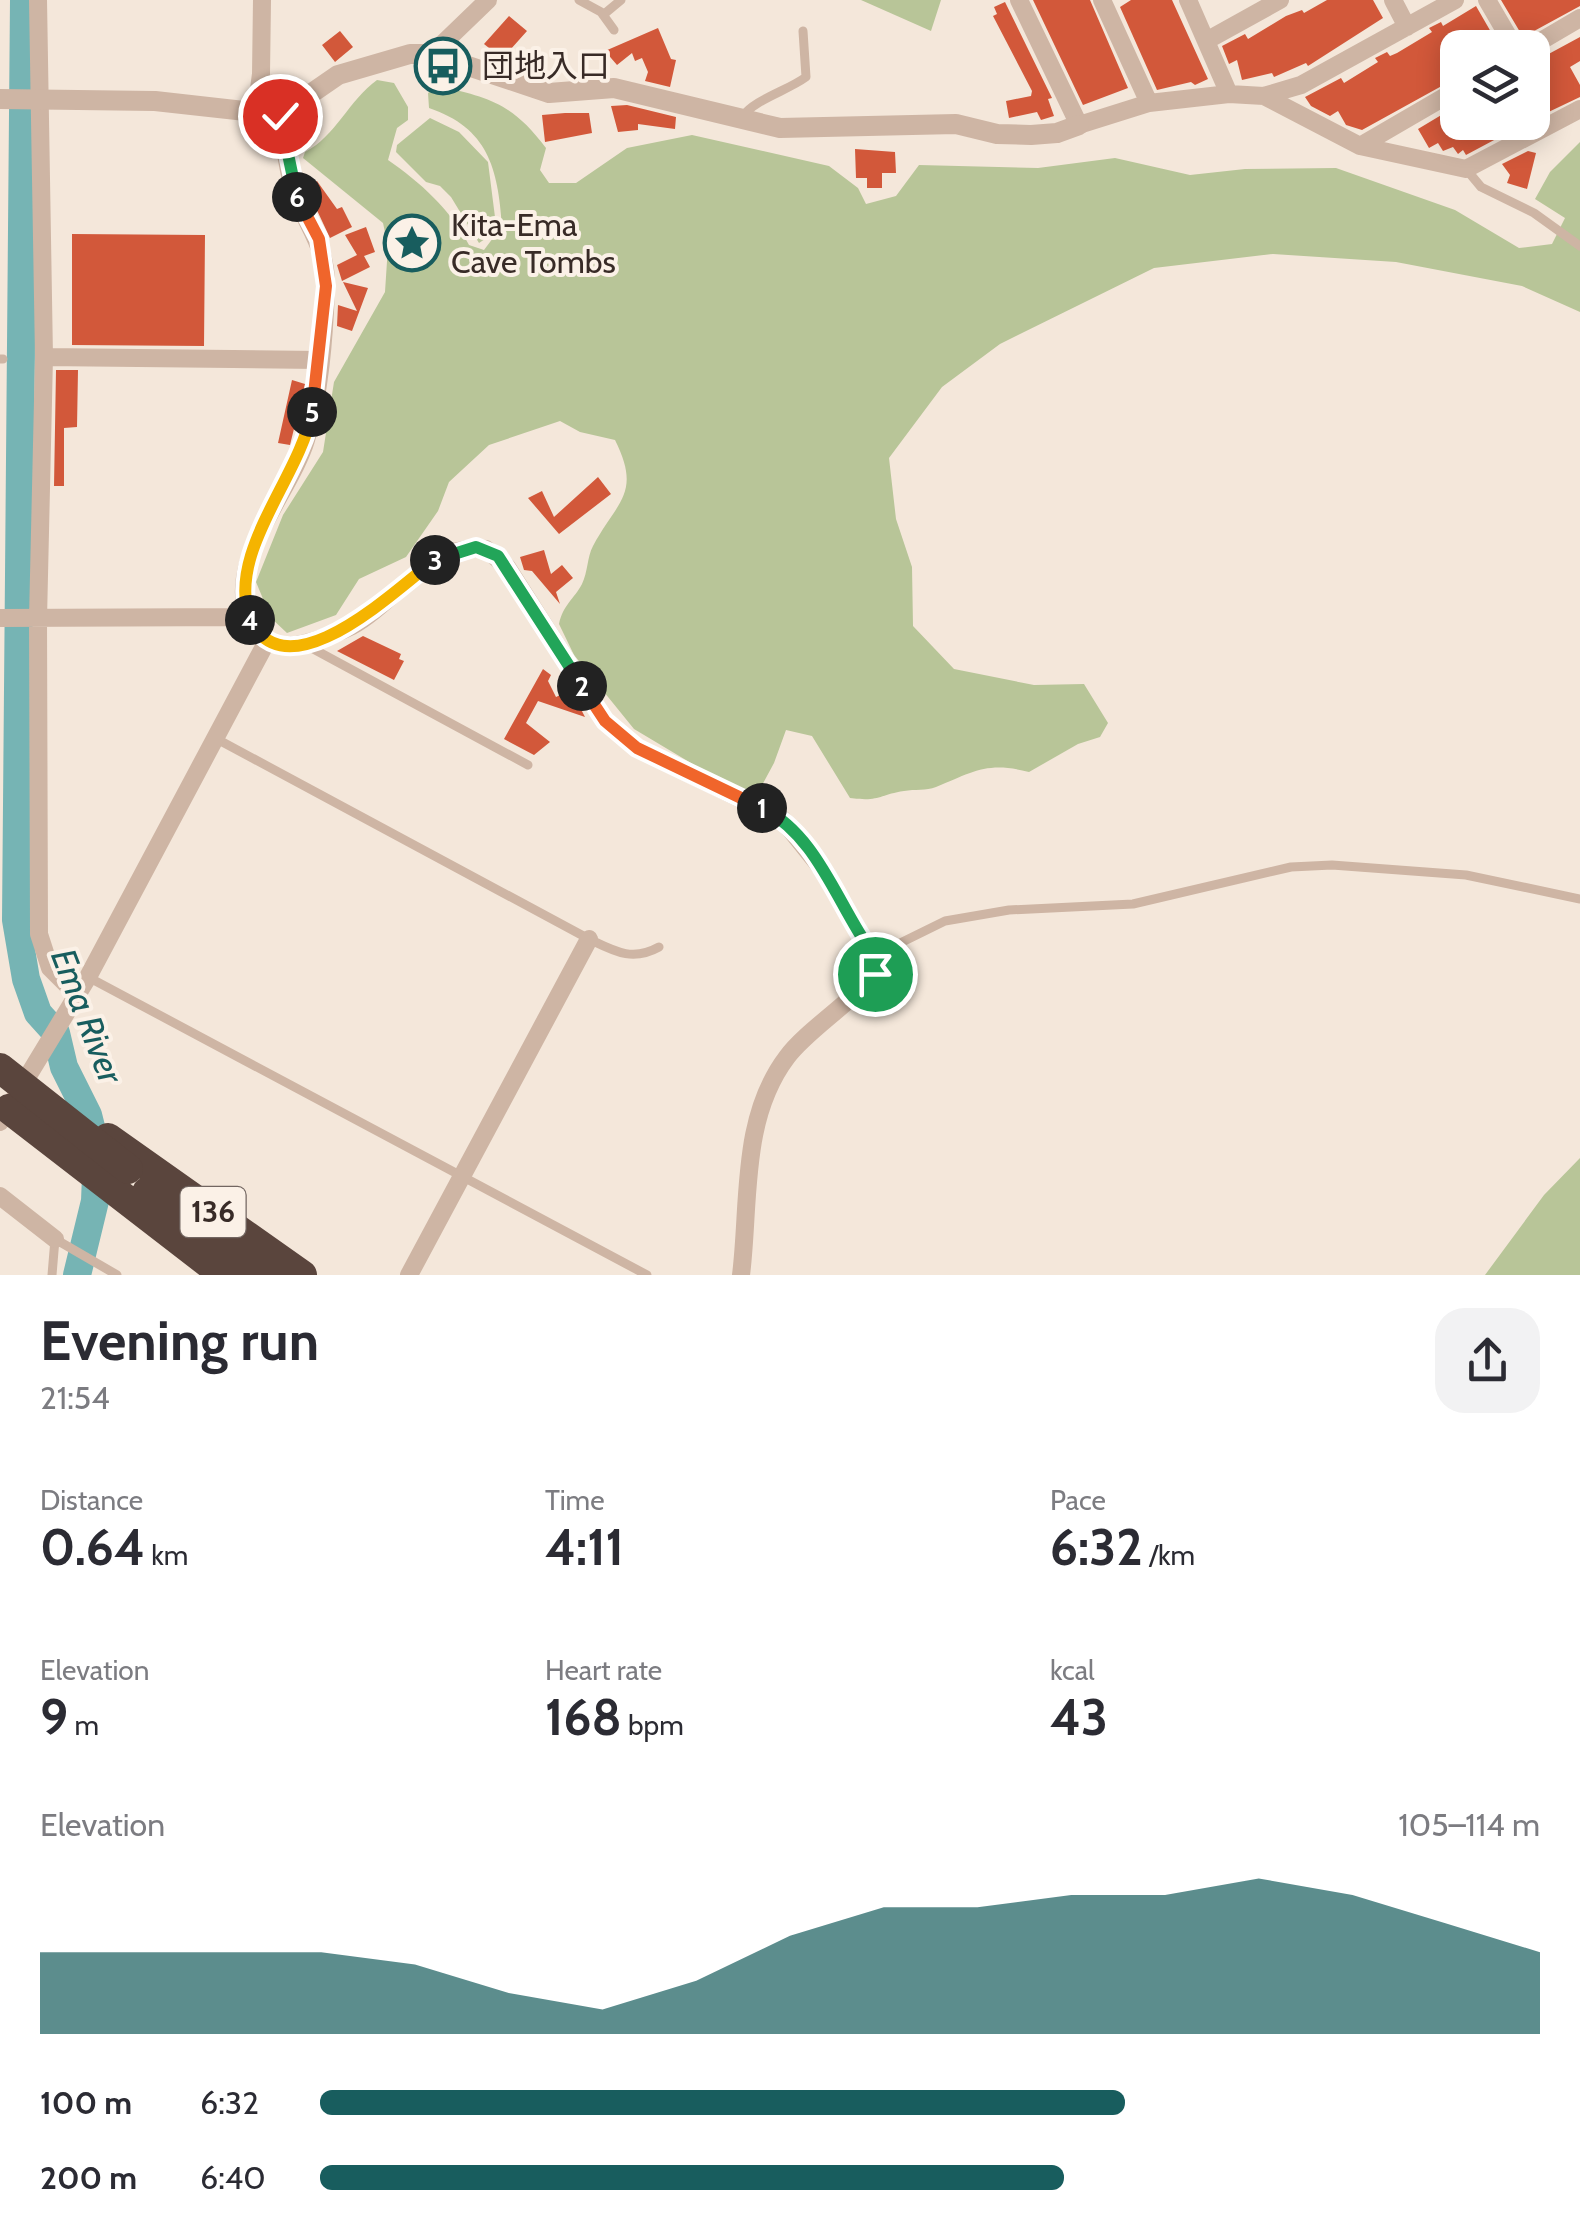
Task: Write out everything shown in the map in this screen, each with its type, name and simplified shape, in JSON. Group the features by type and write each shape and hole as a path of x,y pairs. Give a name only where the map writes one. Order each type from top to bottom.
{"highway":[{"name":"136","path":"0,1068 122,1170 262,1275"},
{"name":"136","path":"24,1070 55,1097 122,1170 302,1275"},
{"name":"136","path":"24,1070 122,1170 284,1275"},
{"path":"5,1116 52,1142 122,1170 224,1275"}],"street":[{"path":"38,0 20,98 44,358 36,619 39,934 50,968 72,1003"},
{"path":"256,111 262,0"},
{"path":"432,54 488,0"},
{"path":"1019,0 1079,126"},
{"path":"1102,0 1149,102"},
{"path":"1188,0 1229,94"},
{"path":"1206,41 1280,0"},
{"path":"1393,0 1406,27"},
{"path":"20,98 155,102 280,116 338,75 410,54 432,54 549,92 614,88 799,130 956,124 997,134 1057,134 1149,102 1229,94 1264,96 1302,84 1455,0"},
{"path":"1487,0 1505,30"},
{"path":"1550,36 1580,18"},
{"path":"1264,96 1360,146 1466,169 1580,109"},
{"path":"1360,146 1440,99"},
{"path":"280,116 294,191 319,239 326,286 320,360 306,441 254,547 244,598 256,634 266,642 304,644 353,625 434,560 456,551 486,548 507,567 605,721 637,748 782,819 823,870 863,939 873,948 886,950 882,966 818,1024 780,1069 756,1130 747,1172 740,1275"},
{"path":"44,358 320,360"},
{"path":"3,619 248,617"},
{"path":"5,1116 24,1070 88,976 266,642"},
{"path":"409,1275 589,939"},
{"path":"0,1196 58,1242"}],"lane":[{"path":"579,0 604,16 614,30"},
{"path":"604,16 621,0"},
{"path":"742,118 749,108 787,91 806,77 803,31"},
{"path":"1466,169 1481,187 1534,213 1580,246"},
{"path":"304,644 528,765"},
{"path":"214,738 624,956 659,947"},
{"path":"886,950 945,920 1009,910 1133,904 1291,867 1332,865 1466,875 1580,899"},
{"path":"88,976 647,1275"},
{"path":"52,1275 58,1242 118,1275"}],"green space":[{"path":"861,0 941,0 931,31"},
{"path":"377,80 394,83 408,107 408,120 397,128 388,160 434,198 469,245 484,250 502,226 493,168 477,139 465,127 429,108 428,93 439,86 487,99 523,121 546,148 540,170 549,183 576,183 627,148 692,135 829,166 858,188 866,204 896,196 919,165 1038,168 1115,158 1190,175 1245,169 1336,168 1455,210 1519,248 1552,244 1565,218 1535,199 1550,172 1580,142 1580,312 1522,286 1396,262 1273,254 1154,268 1000,344 942,387 889,458 896,519 912,567 913,626 954,669 1034,685 1084,684 1108,723 1100,737 1078,744 1029,772 991,768 932,788 867,799 850,798 812,736 786,730 760,789 749,791 711,775 634,729 574,655 559,624 582,584 593,546 623,496 626,473 615,440 580,432 560,421 489,445 449,482 438,511 406,557 359,579 336,615 287,633 271,618 256,582 283,515 323,452 334,382 385,292 388,246 383,223 303,158"},
{"path":"430,118 459,132 488,162 496,225 491,235 479,243 451,197 440,186 426,182 396,152 397,145"},
{"path":"1580,1158 1580,1275 1485,1275 1544,1195"}],"building":[{"path":"1033,0 1090,0 1128,88 1083,105"},
{"path":"1131,0 1172,0 1208,79 1195,85 1191,82 1157,90 1120,7"},
{"path":"1327,0 1373,0 1383,18 1308,66 1306,63 1274,77 1272,73 1242,80 1237,60 1229,64 1222,46 1245,34 1248,39 1286,16 1302,10 1304,13"},
{"path":"1501,0 1580,0 1580,6 1536,30 1519,30"},
{"path":"1005,2 1052,98 1048,99 1054,116 1041,120 1037,112 1009,118 1006,101 1031,96 1032,91 993,16 997,14 994,7"},
{"path":"1476,6 1490,30 1440,30 1440,87 1362,130 1346,125 1338,111 1330,116 1311,106 1305,97 1341,78 1344,83 1378,62 1375,58 1387,52 1390,56 1397,53 1432,32 1429,28 1441,22 1443,26"},
{"path":"509,16 527,31 502,59 498,55 495,60 484,57 489,48 484,44"},
{"path":"658,28 671,59 676,60 670,87 645,81 648,72 642,58 635,61 632,53 617,65 605,51"},
{"path":"340,31 353,47 335,62 322,45"},
{"path":"1580,37 1580,61 1570,67 1580,85 1580,97 1550,111 1550,53"},
{"path":"627,105 676,117 675,129 638,124 638,130 618,132 611,106"},
{"path":"589,113 592,133 545,142 542,115"},
{"path":"1440,116 1440,140 1494,140 1466,155 1463,150 1458,154 1453,147 1443,151 1438,143 1429,148 1418,129"},
{"path":"855,149 895,152 896,173 882,173 882,188 867,188 867,178 856,178"},
{"path":"1528,151 1536,153 1527,189 1507,183 1510,175 1502,164"},
{"path":"317,181 337,209 342,207 352,227 330,238 307,189"},
{"path":"366,227 375,252 364,256 370,267 342,281 337,265 357,255 345,235"},
{"path":"72,234 205,235 204,346 72,345"},
{"path":"343,282 368,288 352,331 337,326 338,305 357,311"},
{"path":"56,370 78,370 77,427 64,428 64,486 54,486"},
{"path":"292,380 305,384 290,445 278,443"},
{"path":"598,477 611,494 559,534 528,498 542,491 554,517"},
{"path":"544,550 551,574 562,565 573,578 556,592 560,604 532,571 524,570 520,557"},
{"path":"363,636 401,654 399,659 404,661 394,680 337,651"},
{"path":"543,669 551,675 548,681 556,697 571,690 585,717 538,701 526,723 550,742 534,755 504,739"}],"waterway":[{"name":"Ema River","path":"24,0 16,920 26,979 38,1013 56,1033 64,1067 88,1115 97,1151 95,1201 77,1275"}],"place":[{"name":"団地入口","path":"443,66"},
{"name":"Kita-Ema Cave Tombs","path":"412,243"}],"route":[{"path":"280,116 294,191 319,239 326,286 320,360 306,441 261,528 247,575 244,598 256,634 266,642 286,646 332,634 371,612 434,560 456,551 486,548 507,567 605,721 617,733 637,748 782,819 823,870 863,939 873,948 886,950 882,966 875,974"}]}
